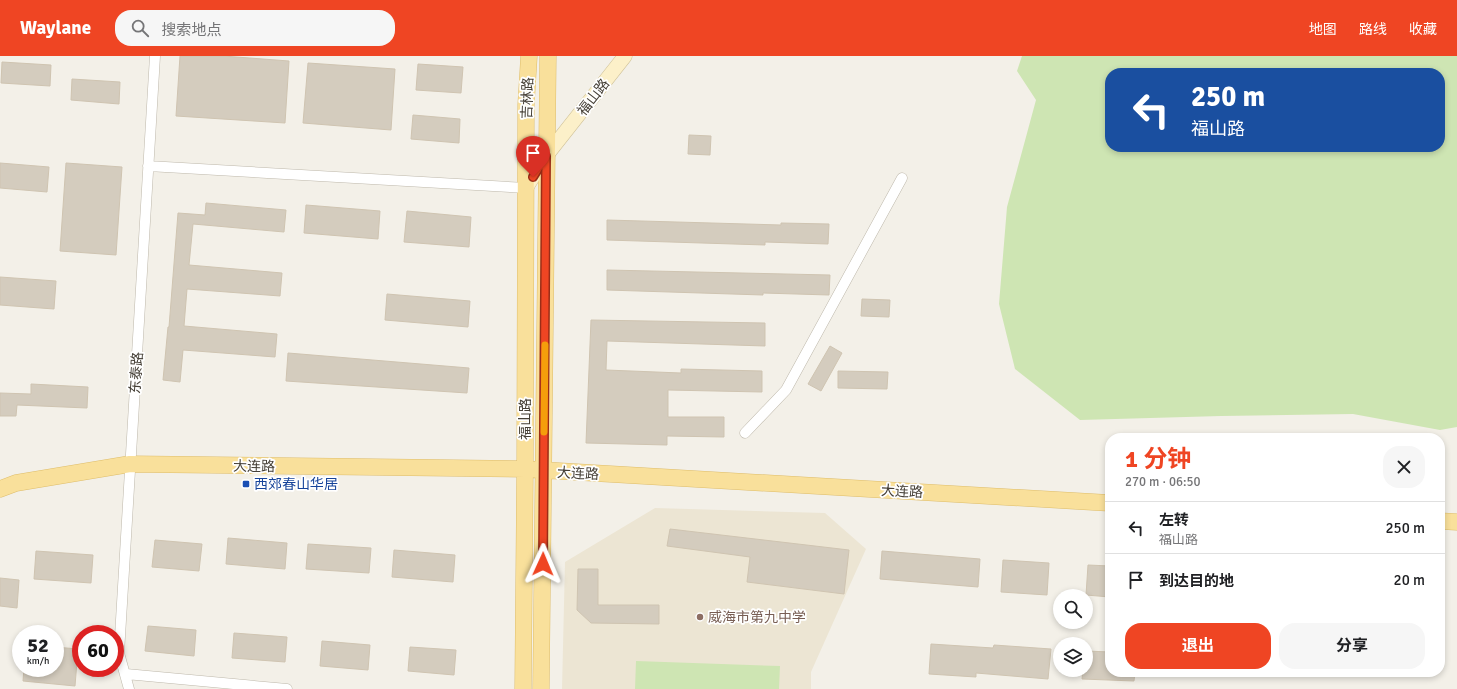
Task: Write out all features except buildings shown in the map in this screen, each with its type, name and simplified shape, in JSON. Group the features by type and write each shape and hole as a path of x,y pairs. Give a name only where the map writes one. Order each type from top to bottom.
{"main road":[{"name":"吉林路","path":"526,188 526,105 529,56"},
{"name":"吉林路","path":"546,156 548,56"},
{"name":"福山路","path":"523,689 526,188 546,156 624,56"},
{"name":"福山路","path":"541,689 546,156"},
{"name":"大连路","path":"0,489 16,483 130,464 525,469 1105,503"},
{"path":"1445,521 1457,522"}],"street":[{"name":"东泰路","path":"129,689 119,653 155,56"},
{"path":"148,166 526,188"},
{"path":"745,433 786,390 902,178"},
{"path":"126,674 287,689"}],"shaded area":[{"name":"威海市第九中学","path":"655,508 825,513 866,549 811,672 811,689 562,689 565,562"}],"green space":[{"path":"1022,56 1457,56 1457,427 1440,430 1353,414 1080,420 1015,369 999,304 1007,207 1036,100 1017,71"},
{"path":"636,661 780,666 779,689 635,689"}],"slow traffic":[{"path":"544,432 545,345"}],"place":[{"name":"西郊春山华居","path":"246,484"},
{"name":"威海市第九中学","path":"700,617"}],"route":[{"path":"533,177 546,156 543,564"}]}
